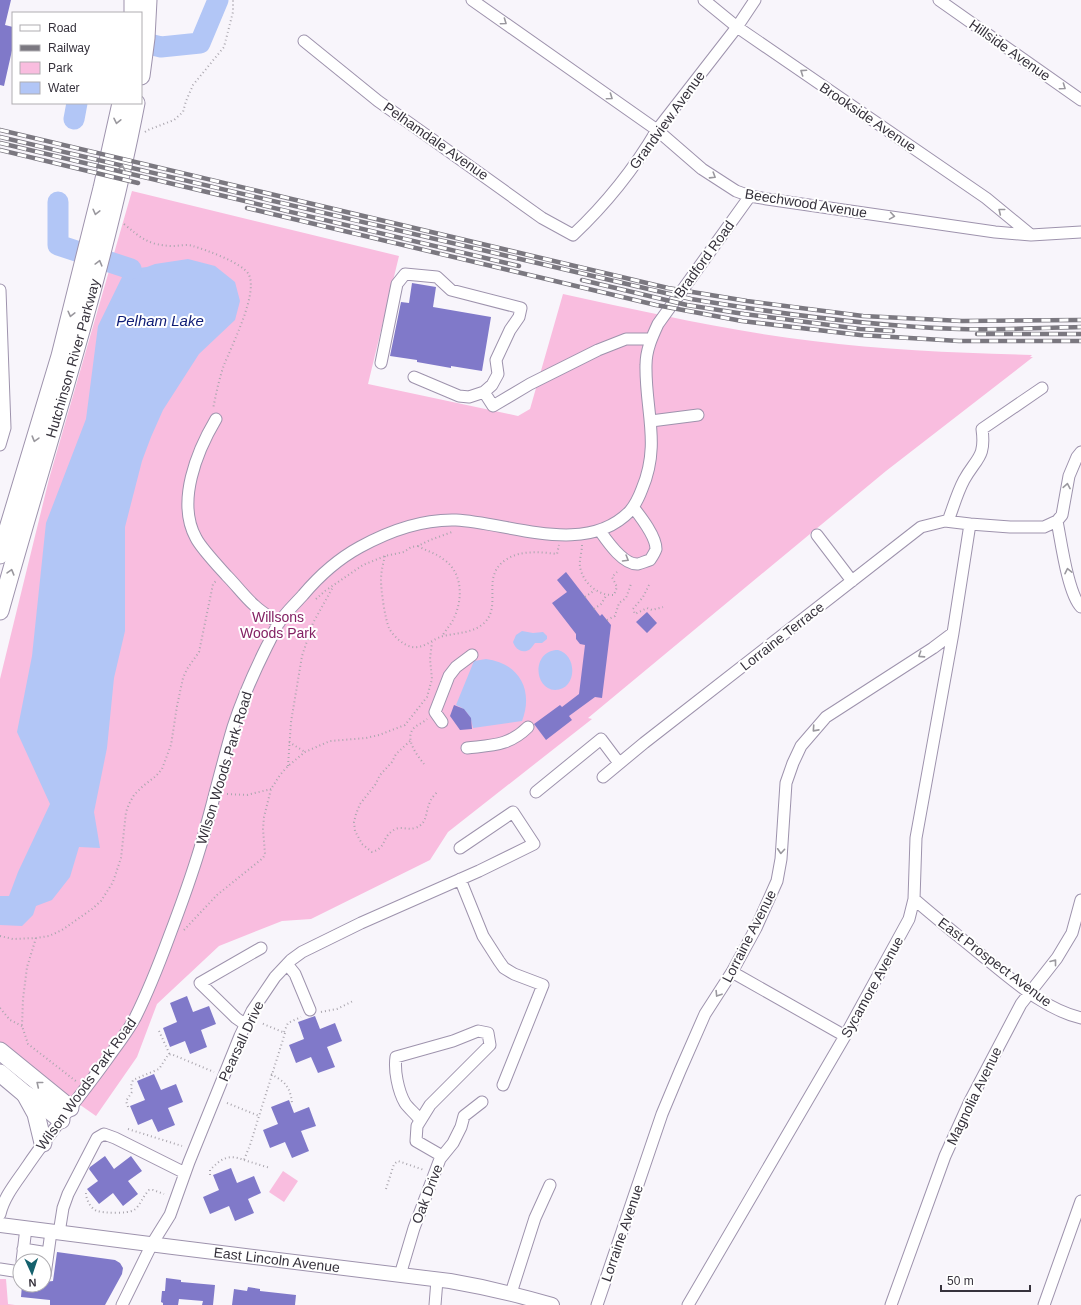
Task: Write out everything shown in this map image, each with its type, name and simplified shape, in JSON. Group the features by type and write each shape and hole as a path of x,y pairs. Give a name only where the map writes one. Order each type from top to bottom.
{"highway":[{"name":"Hutchinson River Parkway","path":"98,239 121,104"},
{"name":"Hutchinson River Parkway","path":"0,555 58,362 87,280 136,104"},
{"name":"Hutchinson River Parkway","path":"0,611 70,372 87,280"},
{"path":"0,1051 65,1114"},
{"path":"0,1073 26,1094 65,1114"},
{"path":"26,1094 36,1114 43,1143"}],"main road":[{"name":"East Lincoln Avenue","path":"0,1224 437,1280 489,1288 552,1305"}],"street":[{"name":"Beechwood Avenue","path":"472,0 657,130 702,169 736,191 750,196 995,232 1031,235 1081,232"},
{"name":"Brookside Avenue","path":"704,0 737,27 974,190 1031,235"},
{"name":"Grandview Avenue","path":"573,235 589,220 616,190 649,144 657,130 737,27 755,0"},
{"name":"Hillside Avenue","path":"939,0 1081,100"},
{"name":"Pelhamdale Avenue","path":"304,41 378,101 542,218 573,235"},
{"name":"Bradford Road","path":"658,324 750,196"},
{"path":"381,363 397,284 405,274 437,277 450,290 521,308 519,317 510,330 496,360 498,374 492,384 484,392 469,397 459,396 414,377"},
{"path":"0,290 5,428 0,445"},
{"name":"Wilson Woods Park Road","path":"0,1214 2,1206 43,1143 85,1089 128,1030 136,1016 160,959 200,847 234,726 251,679 279,623 312,584 345,556 380,537 416,524 455,520 549,534 574,535 589,534 600,531 618,521 633,507 646,480 651,462 651,421 646,363 650,339 658,324"},
{"path":"484,392 493,406 530,384 598,350 626,339 650,339"},
{"path":"948,521 964,480 983,450 984,442 982,429 1042,388"},
{"path":"651,421 698,415"},
{"path":"216,419 207,434 196,462 188,502 190,524 196,539 254,606 279,623"},
{"path":"953,633 970,524 1010,527 1044,527 1057,522 1062,515 1069,476 1077,457 1081,452"},
{"path":"600,531 610,546 624,559 636,564 650,560 656,549 652,536 645,522 633,507"},
{"name":"Lorraine Terrace","path":"603,776 921,527 948,521 970,524"},
{"path":"1057,522 1072,589 1077,603 1081,607"},
{"path":"817,535 852,581"},
{"name":"Sycamore Avenue","path":"688,1305 845,1036 909,919 914,899 916,838 953,633"},
{"name":"Lorraine Avenue","path":"597,1305 662,1114 706,1014 732,972 756,928 776,881 781,860 786,783 801,746 826,717 933,648 953,633"},
{"path":"442,722 435,712 450,676 456,667 472,655"},
{"path":"467,748 503,743 519,735 528,727"},
{"path":"536,792 601,739 620,763"},
{"name":"Pearsall Drive","path":"122,1305 152,1244 170,1215 185,1173 246,1025 262,994 274,977 302,952 361,923 508,858 534,844 513,812 460,848"},
{"path":"460,879 483,936 504,968 514,974 543,986 503,1085"},
{"name":"East Prospect Avenue","path":"914,899 1029,992 1048,1005 1081,1018"},
{"name":"Magnolia Avenue","path":"891,1305 945,1156 970,1101 1021,1004 1057,958 1072,933 1081,900"},
{"path":"246,1025 236,1018 200,983 261,948"},
{"path":"287,964 295,974 310,1010"},
{"path":"732,972 845,1036"},
{"path":"420,1120 405,1103 398,1082 395,1065 396,1057 453,1041 478,1031 488,1033 490,1045 430,1105 417,1126 416,1141 442,1156"},
{"name":"Oak Drive","path":"400,1275 414,1228 442,1156 453,1144 461,1127 464,1116 482,1102"},
{"path":"48,1253 68,1194 97,1138 104,1134 115,1138 185,1173"},
{"path":"511,1294 535,1218 550,1185"},
{"path":"1044,1305 1081,1201"},
{"path":"24,1253 26,1228"},
{"path":"0,1269 12,1271"},
{"path":"435,1305 437,1280"}],"path":[{"path":"141,136 148,130 174,120 183,112 193,85 224,47 233,12 233,0"},
{"path":"123,220 124,224 138,237 151,243 172,246 191,246 236,263 249,275 251,290 247,306 224,366 212,411 216,419"},
{"path":"314,601 325,591 364,565 385,556 404,552 411,547 418,546 430,540 454,532"},
{"path":"385,556 381,581 386,618 389,627 397,638 406,645 413,647 422,646 442,637 455,635 478,628 489,618 492,605 493,575 499,566 507,559 516,555 538,551 557,554 559,544"},
{"path":"582,545 580,568 588,584 595,590 606,596 614,595 616,587 612,577 617,572"},
{"path":"418,546 443,559 451,566 459,585 461,593 458,608 453,621 442,637"},
{"path":"0,936 13,939 49,936 73,924 101,901 113,882 121,858 126,812 134,795 162,769 171,745 176,706 183,678 187,669 199,652 213,584 225,573"},
{"path":"607,620 615,616 619,603 626,598 631,584"},
{"path":"288,766 289,742 302,656 313,623 334,586"},
{"path":"649,586 643,597 632,609 635,614 647,608 652,610 663,607"},
{"path":"585,597 595,590"},
{"path":"594,609 601,604 606,596"},
{"path":"170,932 177,934 182,932 217,895 263,858 265,849 263,829 271,789 288,766 305,752 330,741 349,738 366,738 379,735 405,725 427,697 432,679 430,659 432,642"},
{"path":"427,719 414,727 410,741 396,754 392,762 380,775 375,785 360,804 354,822 355,831 362,844 372,852 383,846 390,832 402,827 415,828 421,824 426,818 430,801 437,792"},
{"path":"410,741 417,755 424,764"},
{"path":"289,742 305,752"},
{"path":"214,793 247,795 271,789"},
{"path":"36,938 27,967 23,999 22,1026 28,1044 85,1089"},
{"path":"0,1008 10,1020 22,1026"},
{"path":"244,1160 285,1033 261,1023"},
{"path":"159,1032 170,1055"},
{"path":"170,1055 171,1054 214,1072"},
{"path":"128,1107 126,1101 132,1092 131,1086 133,1080 159,1069 170,1055"},
{"path":"271,1074 287,1085 292,1103"},
{"path":"227,1103 259,1116"},
{"path":"128,1129 182,1146"},
{"path":"210,1175 210,1170 221,1160 227,1157 244,1160 270,1168"},
{"path":"386,1189 394,1164 398,1161 434,1174"},
{"path":"86,1193 88,1202 97,1211 122,1213 135,1209 149,1190 164,1194"}],"green space":[{"name":"Willsons Woods Park","path":"132,191 399,256 368,384 518,416 530,409 563,294 688,320 782,337 868,347 1032,355 1030,357 1033,357 886,471 588,718 592,719 448,832 430,860 311,919 282,921 219,946 157,1004 137,1057 96,1116 56,1088 0,1043 0,679 49,479"},
{"path":"283,1171 298,1181 284,1202 269,1192"},
{"path":"0,1279 6,1279 8,1304 15,1305 0,1305"}],"water":[{"name":"Pelham Lake","path":"188,259 215,266 235,282 240,301 235,320 199,354 163,410 142,461 125,527 125,631 114,678 107,748 94,812 100,848 79,847 70,877 52,900 36,906 33,915 22,926 0,925 0,896 9,896 18,872 50,804 17,732 32,656 46,523 86,419 98,326 122,277 131,269"},
{"path":"522,631 533,633 543,632 547,636 547,639 542,643 535,643 529,650 521,651 513,642 516,635"},
{"path":"558,650 565,653 569,658 572,665 572,672 571,679 568,684 555,690 548,688 543,683 539,677 538,670 543,656"},
{"path":"486,659 507,666 515,672 521,680 525,689 526,699 522,721 473,728 468,714 456,705 474,661"}],"building":[{"path":"0,0 11,0 5,25 12,27 12,50 4,86 0,85"},
{"path":"412,283 436,287 433,307 491,317 482,371 451,366 451,368 417,362 417,360 390,356 401,302 409,303"},
{"path":"566,572 600,616 602,614 611,625 602,698 595,697 569,716 572,720 546,740 534,724 560,705 562,707 579,694 585,645 580,644 576,639 576,634 552,603 567,592 557,580"},
{"path":"647,612 657,623 647,633 636,622"},
{"path":"454,705 464,709 471,718 472,729 460,730 450,716"},
{"path":"187,996 193,1012 209,1006 216,1024 201,1030 207,1047 190,1054 185,1041 170,1047 163,1028 177,1022 170,1003"},
{"path":"315,1016 320,1029 335,1023 342,1041 327,1047 335,1067 318,1073 311,1057 296,1063 289,1045 304,1039 298,1022"},
{"path":"154,1074 161,1090 176,1084 183,1102 168,1108 175,1125 158,1132 152,1119 138,1125 130,1106 145,1100 137,1081"},
{"path":"289,1100 294,1113 309,1107 316,1126 301,1131 309,1151 292,1158 285,1142 270,1148 263,1130 278,1124 271,1107"},
{"path":"105,1156 114,1169 131,1156 142,1171 128,1181 138,1194 123,1206 113,1193 99,1204 87,1189 98,1181 89,1169 90,1167"},
{"path":"231,1168 237,1183 254,1176 261,1193 248,1199 254,1213 235,1221 229,1206 210,1214 203,1197 219,1190 213,1175"},
{"path":"57,1252 115,1260 120,1263 123,1268 122,1274 105,1305 50,1305 50,1300 21,1297 21,1293 52,1293"},
{"path":"166,1278 181,1280 181,1282 215,1285 213,1305 202,1305 203,1301 179,1299 178,1305 163,1305 161,1302 162,1291 165,1291"},
{"path":"248,1287 260,1289 260,1291 296,1295 295,1305 232,1305 234,1289 247,1291"}],"waterway":[{"path":"142,42 161,47 200,43 218,0"},
{"path":"74,119 77,104"},
{"path":"58,202 58,245 131,269"}],"railway":[{"path":"0,130 668,288 747,301 863,316 962,321 1081,320"},
{"path":"0,137 691,299 758,310 892,325 959,329 1081,327"},
{"path":"0,143 519,266"},
{"path":"0,150 138,183"},
{"path":"247,208 656,305 742,321 860,335 959,341 1081,341"},
{"path":"582,280 687,305 860,329 893,331"},
{"path":"977,334 1081,334"}]}
